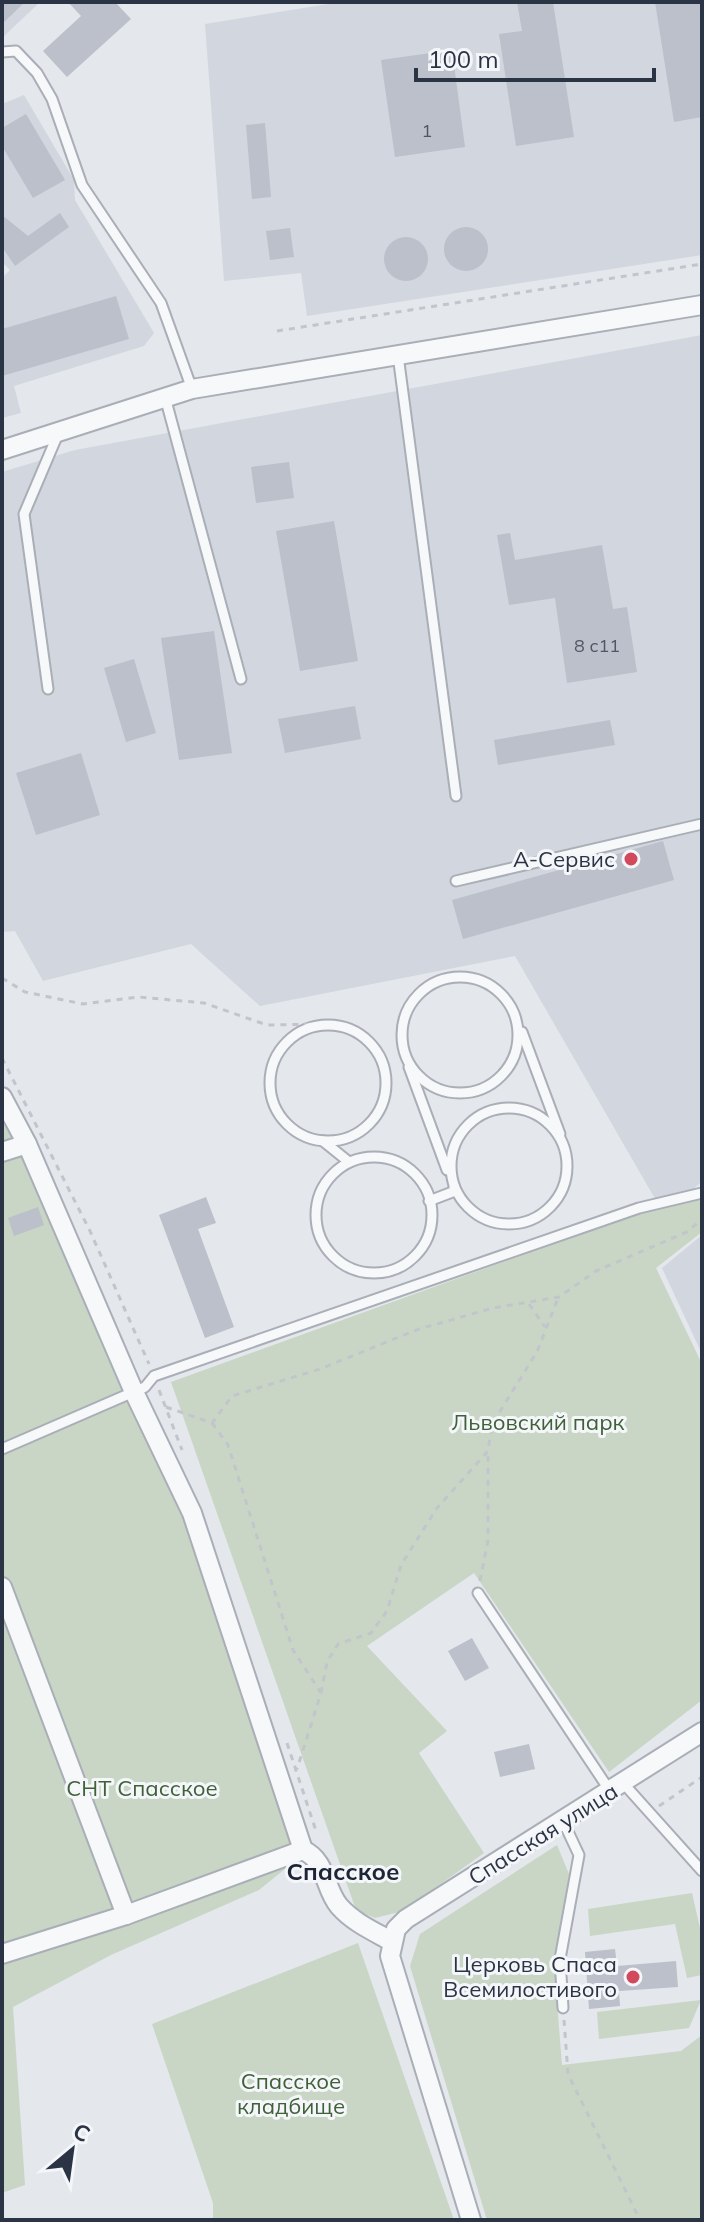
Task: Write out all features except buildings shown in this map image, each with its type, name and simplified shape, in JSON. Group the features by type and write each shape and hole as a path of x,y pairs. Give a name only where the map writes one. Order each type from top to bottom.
{"street":[{"path":"2,450 192,389 702,305"},
{"path":"2,1097 27,1144 134,1392 192,1513 303,1850 316,1857 338,1904 359,1924 391,1941 390,1956 471,2220"},
{"path":"2,1152 27,1144"},
{"path":"2,1587 126,1915"},
{"name":"Спасская улица","path":"391,1941 406,1919 702,1732"},
{"path":"2,1954 126,1915 303,1850"}],"lane":[{"path":"2,52 16,51 37,73 52,99 82,185 161,303 192,389"},
{"path":"398,355 456,796"},
{"path":"165,397 241,679"},
{"path":"48,689 24,514 60,431"},
{"path":"456,881 702,824"},
{"path":"465,976 494,987 513,1010 562,1141 567,1171 557,1200 534,1219 504,1225 475,1214 455,1191 407,1060 401,1030 412,1001 435,982 465,976"},
{"path":"407,1060 426,1083 455,1094 485,1088 508,1069 519,1040 513,1010"},
{"path":"323,1141 353,1136 376,1117 386,1088 381,1058 361,1034 333,1024 303,1029 279,1049 269,1078 274,1108 294,1131 323,1141 349,1162"},
{"path":"455,1191 450,1161 460,1132 483,1113 513,1107 542,1117 562,1141"},
{"path":"379,1157 408,1167 428,1190 433,1220 423,1249 399,1268 369,1274 341,1264 321,1240 315,1210 326,1182 349,1162 379,1157"},
{"path":"429,1201 455,1191"},
{"path":"2,1449 134,1392 154,1376 639,1208 702,1193"},
{"path":"478,1593 617,1788 649,1812 702,1871"},
{"path":"563,1821 579,1855 560,1959 563,2008"}],"path":[{"path":"277,331 702,264"},
{"path":"2,978 25,992 83,1004 139,997 204,1003 267,1025 333,1024"},
{"path":"2,1058 90,1231 154,1376"},
{"path":"212,1423 232,1396 320,1369 419,1329 493,1308 559,1297 596,1271 689,1231 702,1218"},
{"path":"478,1593 488,1540 488,1451 492,1424 537,1352 559,1297"},
{"path":"529,1304 545,1327"},
{"path":"166,1407 212,1423 228,1445 293,1650 321,1693"},
{"path":"297,1770 321,1693 327,1662 338,1644 371,1633 387,1611 401,1565 437,1508 488,1451"},
{"path":"649,1812 702,1777"},
{"path":"563,2008 568,2074 640,2220"}],"shaded area":[{"path":"2,2 40,2 2,38"},
{"path":"341,2 702,4 702,255 307,316 301,273 224,281 205,24"},
{"path":"24,95 74,180 75,200 154,333 144,346 14,386 21,413 2,418 2,278 10,270 2,262 2,104"},
{"path":"702,335 702,1181 665,1216 515,956 260,1006 191,944 43,981 15,931 2,932 2,472 75,450"},
{"path":"702,1235 702,1354 662,1268"}],"green space":[{"name":"СНТ Спасское","path":"2,1108 124,1352 311,1848 259,1890 111,1955 13,2007 25,2185 2,2193"},
{"name":"Львовский парк","path":"702,1190 702,1232 656,1268 702,1364 702,1700 609,1772 474,1573 367,1646 447,1731 419,1753 484,1853 403,1911 375,1918 356,1910 171,1382"},
{"path":"557,1845 569,1874 554,1965 562,2065 681,2051 702,2035 702,2220 487,2220 410,1966 420,1934"},
{"path":"692,1893 702,1937 702,1975 687,1978 675,1924 590,1936 588,1909"},
{"name":"Спасское кладбище","path":"358,1943 454,2220 213,2220 213,2203 152,2024"},
{"path":"701,2000 689,2028 599,2039 597,2012"}],"place":[{"name":"A-Сервис","path":"631,859"},
{"name":"Церковь Спаса Всемилостивого","path":"633,1977"}],"district":[{"name":"Спасское","path":"343,1871"}]}
